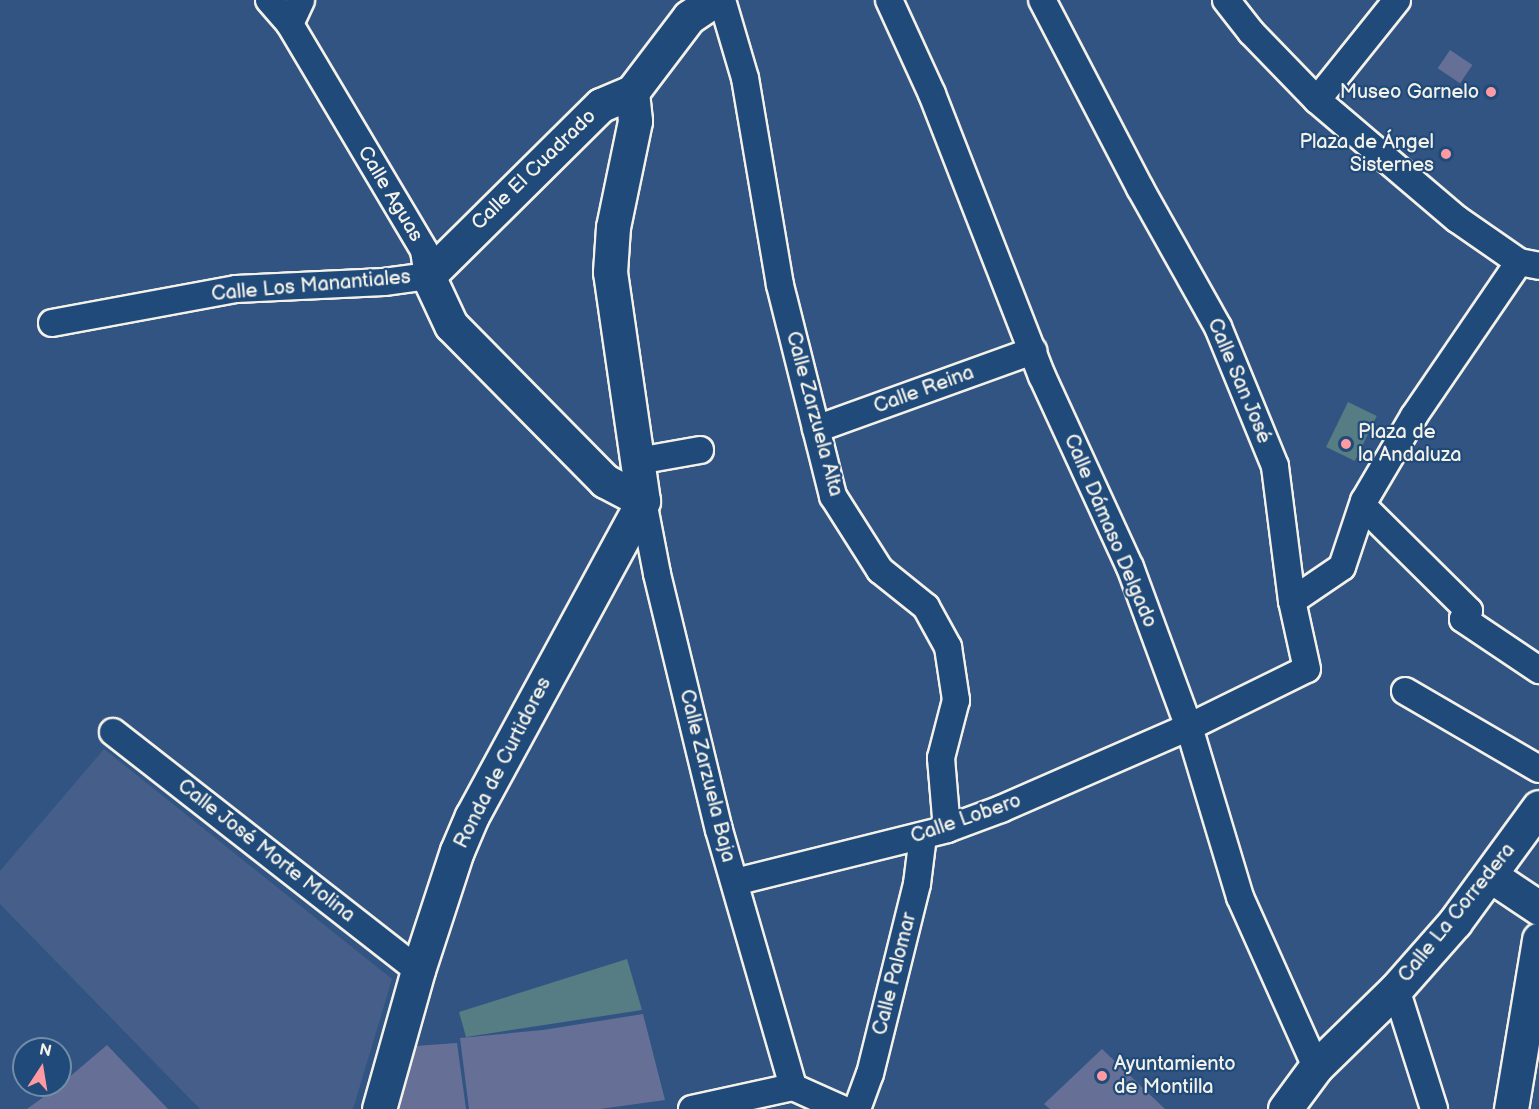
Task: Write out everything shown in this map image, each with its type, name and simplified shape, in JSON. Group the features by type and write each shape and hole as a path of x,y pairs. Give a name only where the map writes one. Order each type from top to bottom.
{"street":[{"name":"Calle Aguas","path":"269,0 290,24 424,250 428,276 451,324 605,481 643,501"},
{"path":"290,24 301,0"},
{"name":"Calle Zarzuela Alta","path":"722,0 745,78 780,285 833,496 880,570 926,607 948,647 956,700 941,758 935,833"},
{"name":"Calle Dámaso Delgado","path":"889,0 933,94 1032,351 1130,567 1188,727 1240,897 1316,1066"},
{"name":"Calle San José","path":"1042,0 1134,178 1223,338 1275,466 1292,601 1307,669 1188,727"},
{"path":"1227,0 1251,32 1317,100 1457,219 1529,264 1414,416 1363,506 1342,567 1292,601"},
{"path":"1317,100 1397,0"},
{"path":"632,92 695,6"},
{"name":"Calle El Cuadrado","path":"428,276 601,105 632,92"},
{"name":"Calle Zarzuela Baja","path":"632,92 635,121 613,227 610,272 643,501 657,574 719,830 793,1087"},
{"name":"Calle Los Manantiales","path":"52,323 236,289 384,282 428,276"},
{"name":"Calle Reina","path":"816,429 1032,351"},
{"path":"638,461 700,450"},
{"name":"Ronda de Curtidores","path":"379,1109 418,970 457,851 472,816 643,501"},
{"path":"1363,506 1469,611 1463,619 1539,670"},
{"path":"1405,691 1539,769"},
{"name":"Calle Lobero","path":"735,882 935,833 1001,809 1188,727"},
{"name":"Calle José Morte Molina","path":"113,732 418,970"},
{"name":"Calle La Corredera","path":"1285,1109 1316,1066 1396,989 1491,876 1539,807"},
{"name":"Calle Palomar","path":"857,1109 870,1074 914,895 935,833"},
{"path":"1491,876 1539,908"},
{"path":"1511,1109 1539,939"},
{"path":"1396,989 1434,1109"},
{"path":"692,1109 793,1087 842,1109"}],"shaded area":[{"path":"104,749 392,979 353,1109 200,1109 0,904 0,871"}],"green space":[{"path":"1348,402 1377,416 1355,461 1326,447"},
{"path":"627,959 642,1010 466,1037 459,1012"}],"building":[{"path":"1450,50 1472,65 1460,83 1438,68"},
{"path":"643,1014 665,1100 600,1109 469,1109 460,1038 543,1030"},
{"path":"457,1043 466,1109 399,1109 416,1046"},
{"path":"107,1045 168,1109 27,1109 44,1097 72,1097 72,1075"},
{"name":"Ayuntamiento de Montilla","path":"1102,1049 1165,1109 1050,1109 1044,1104"}],"place":[{"name":"Museo Garnelo","path":"1491,92"},
{"name":"Plaza de Ángel Sisternes","path":"1446,154"},
{"name":"Plaza de la Andaluza","path":"1346,444"},
{"name":"Ayuntamiento de Montilla","path":"1102,1076"}]}
